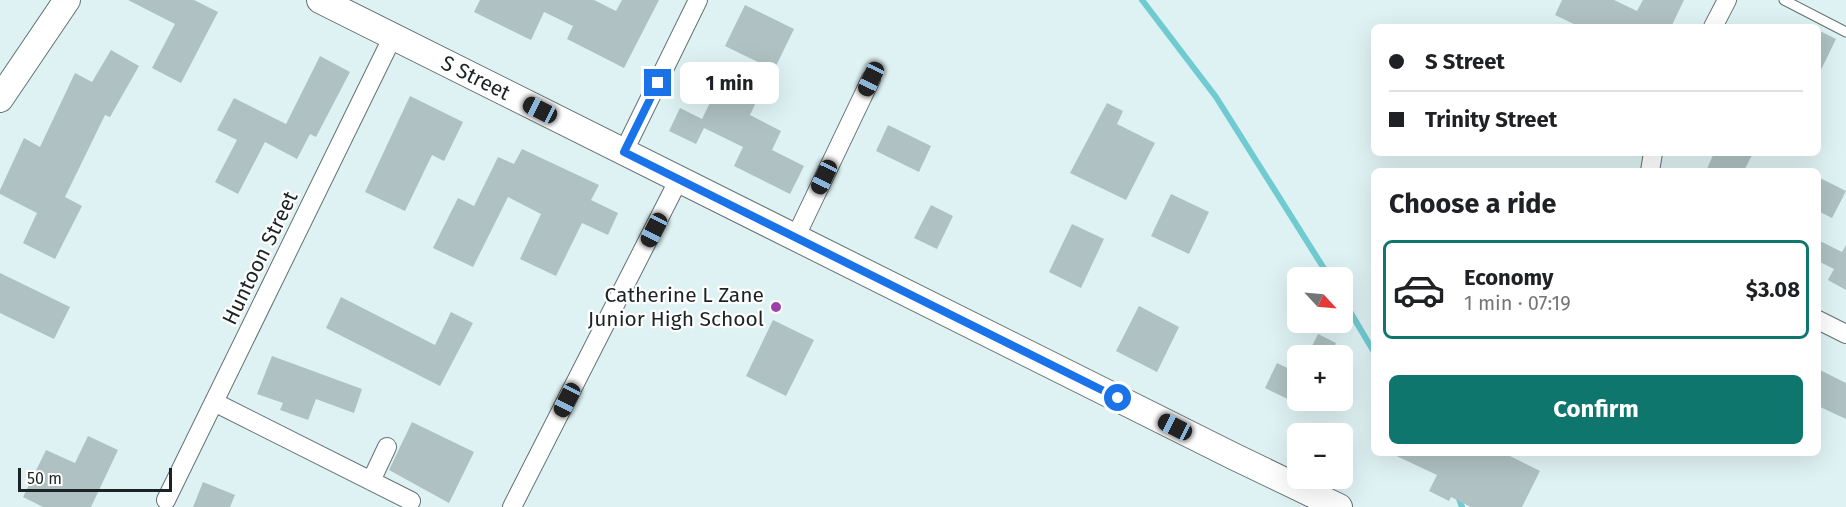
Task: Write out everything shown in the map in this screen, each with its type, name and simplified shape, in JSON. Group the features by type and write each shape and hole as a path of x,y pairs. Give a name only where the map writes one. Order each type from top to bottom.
{"main road":[{"path":"0,99 67,0"},
{"name":"S Street","path":"320,0 1339,507"}],"street":[{"path":"624,152 699,0"},
{"path":"1715,24 1727,0"},
{"name":"Huntoon Street","path":"166,500 393,36"},
{"path":"796,236 871,79"},
{"path":"512,507 679,179"},
{"path":"1821,322 1846,334"},
{"path":"214,402 411,501"},
{"path":"371,481 387,447"}],"lane":[{"path":"1784,0 1846,32"}],"building":[{"path":"128,0 194,0 218,12 181,83 152,68 175,24"},
{"path":"480,0 594,0 616,11 622,0 659,0 624,68 567,39 573,26 544,12 531,40 474,12"},
{"path":"1562,0 1614,0 1637,11 1643,0 1684,0 1672,24 1574,24 1555,15"},
{"path":"745,5 794,29 774,70 725,46"},
{"path":"1821,32 1836,39 1821,70"},
{"path":"111,50 139,66 110,117 105,115 65,197 82,206 55,259 23,243 37,213 0,194 0,190 24,138 40,147 75,73 92,82"},
{"path":"320,56 350,72 316,137 310,134 297,159 265,142 238,194 215,182 237,140 217,130 234,98 286,124"},
{"path":"721,80 758,98 750,115 781,131 772,150 804,166 790,194 734,166 743,147 704,128 696,144 669,131 680,108 702,119"},
{"path":"410,96 463,122 444,161 432,155 405,211 365,192"},
{"path":"1107,103 1123,111 1117,124 1155,143 1126,200 1070,173"},
{"path":"888,125 931,146 919,172 876,151"},
{"path":"522,149 599,185 591,200 618,213 608,235 582,223 556,276 520,259 541,214 508,197 473,267 433,248 458,198 474,206 498,157 514,164"},
{"path":"1713,156 1752,156 1746,168 1707,168"},
{"path":"1821,178 1846,191 1832,218 1821,212"},
{"path":"1171,194 1209,212 1189,254 1151,236"},
{"path":"931,205 953,216 937,249 914,238"},
{"path":"1072,224 1104,239 1081,288 1049,272"},
{"path":"1821,242 1842,252 1846,245 1846,290 1828,280 1834,269 1821,262"},
{"path":"0,273 70,307 54,339 0,313"},
{"path":"341,297 435,345 451,312 473,323 440,386 326,328"},
{"path":"1139,306 1179,327 1157,372 1116,351"},
{"path":"773,320 814,340 786,396 746,376"},
{"path":"1318,334 1336,343 1335,345 1312,345"},
{"path":"272,356 362,389 354,413 316,399 308,420 280,410 283,403 257,394"},
{"path":"1277,363 1287,368 1287,399 1265,388"},
{"path":"1821,370 1846,383 1846,419 1821,407"},
{"path":"412,422 474,452 449,503 389,470"},
{"path":"88,436 118,450 91,507 43,507 23,497 46,450 75,463"},
{"path":"1396,456 1510,456 1540,471 1522,507 1471,507 1451,497 1449,501 1429,491 1437,475"},
{"path":"203,482 235,495 230,507 193,507"}],"waterway":[{"path":"1142,0 1216,97 1323,267"},
{"path":"1353,317 1371,347"},
{"path":"1458,496 1462,507"}],"place":[{"name":"Catherine L Zane Junior High School","path":"776,307"}],"route":[{"path":"658,83 624,152 1118,398"}]}
